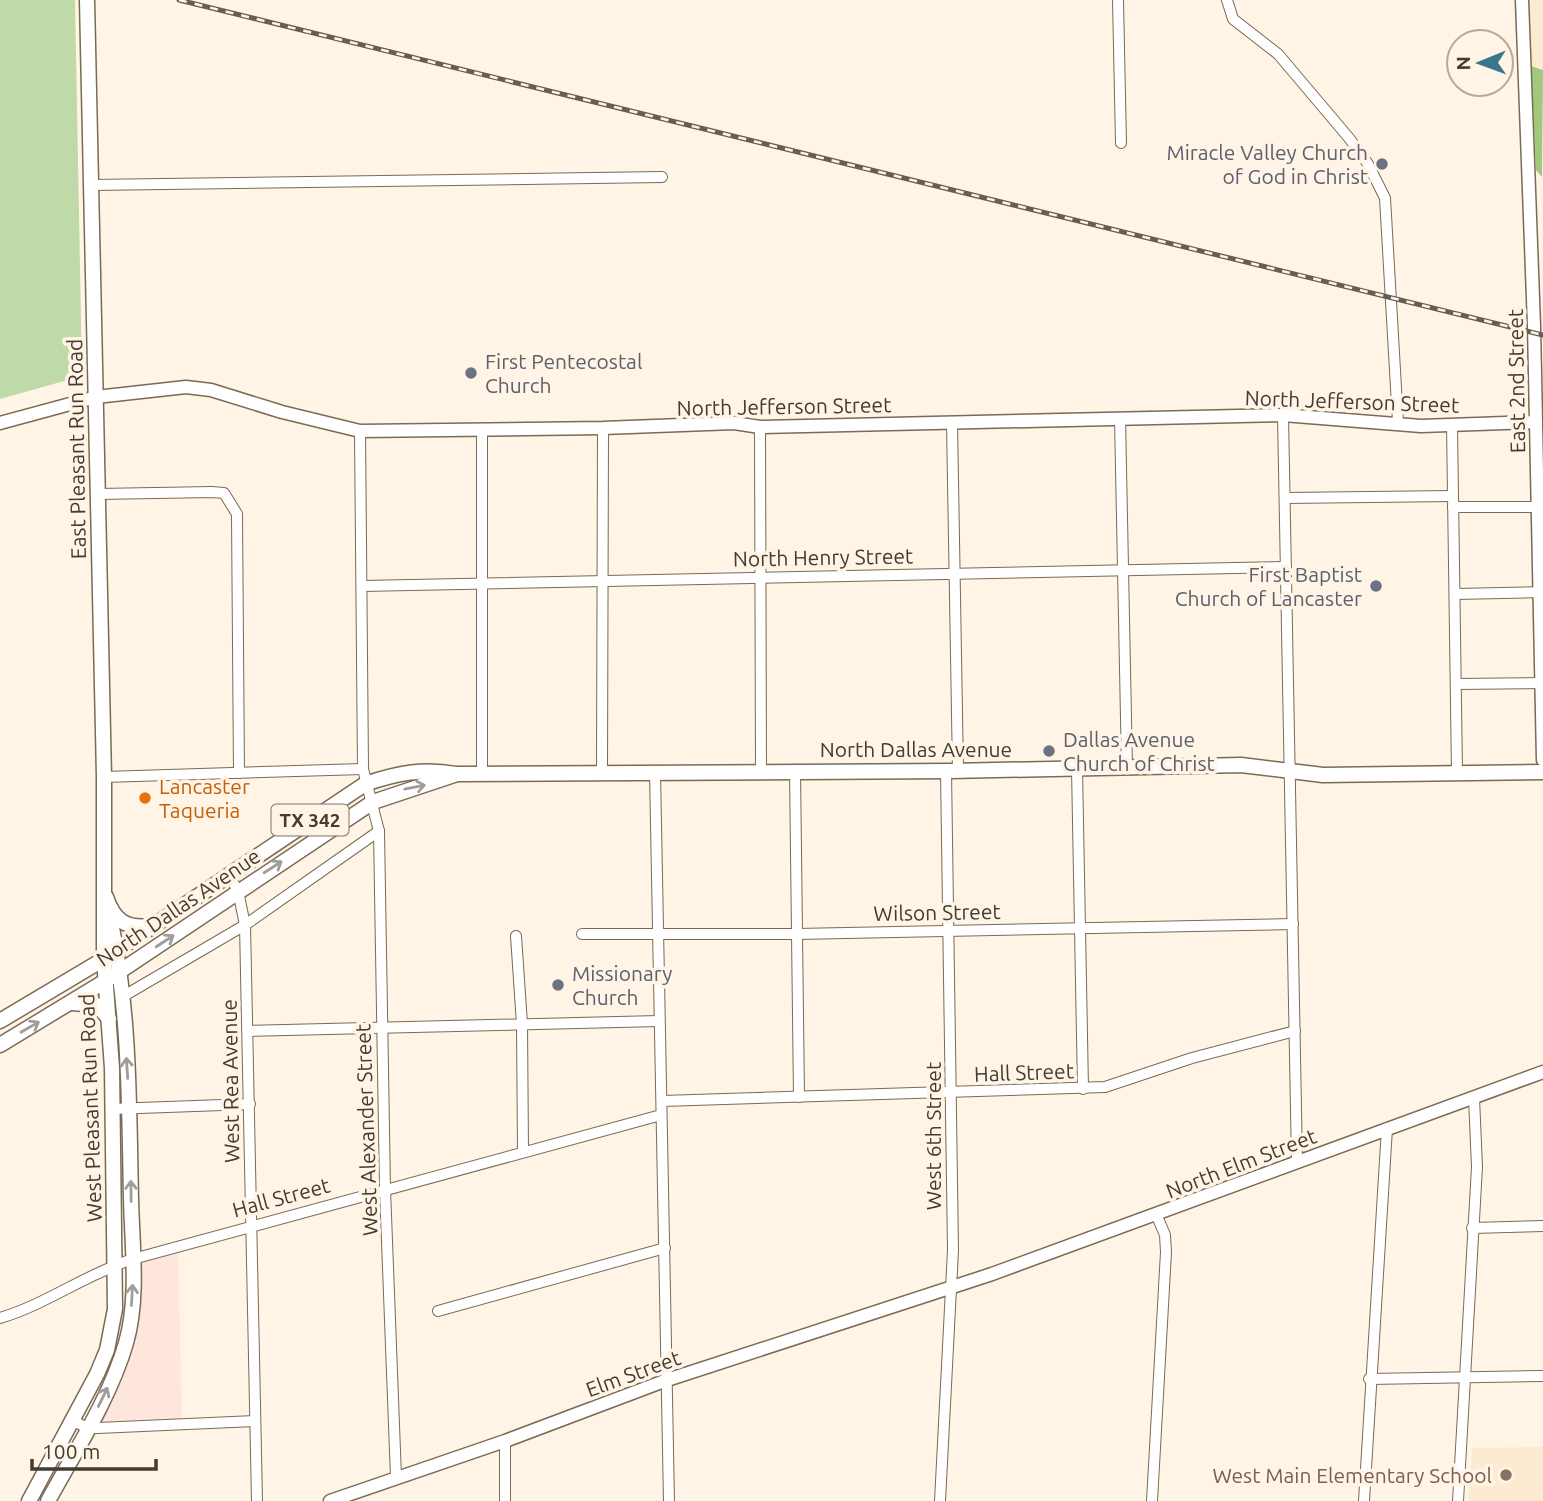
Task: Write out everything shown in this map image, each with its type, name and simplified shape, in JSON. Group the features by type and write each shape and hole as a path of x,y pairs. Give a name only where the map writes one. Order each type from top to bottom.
{"main road":[{"name":"East Pleasant Run Road","path":"86,0 106,897"},
{"name":"North Dallas Avenue","path":"0,1045 107,980 373,802 457,774 952,771 1241,765 1323,775 1543,772"},
{"name":"North Dallas Avenue","path":"0,1021 104,959 364,777 429,769 457,774"},
{"path":"106,897 119,922 130,927 152,925"},
{"name":"West Pleasant Run Road","path":"48,1501 88,1428 126,1341 132,1295 129,1108 122,998 118,949 106,897"},
{"name":"West Pleasant Run Road","path":"29,1501 97,1374 113,1330 116,1264 109,1019 104,959 106,897"},
{"path":"71,1003 97,1005 109,1019"}],"street":[{"path":"1118,0 1121,143"},
{"path":"1227,0 1233,19 1278,54 1349,138 1382,190 1385,198 1398,422"},
{"name":"East 2nd Street","path":"1522,0 1541,507 1543,760"},
{"path":"90,185 662,177"},
{"name":"North Jefferson Street","path":"0,423 96,397 166,387 198,388 360,430 603,428 734,422 760,427 1283,415 1398,422 1421,426 1536,422"},
{"path":"1283,415 1297,1163"},
{"path":"1120,418 1127,768"},
{"name":"West 6th Street","path":"940,1501 952,1287 951,931 955,573 952,423"},
{"path":"1452,425 1457,773"},
{"path":"760,427 761,771"},
{"path":"602,772 603,428"},
{"path":"104,777 239,773 364,777 360,430"},
{"path":"482,430 482,772"},
{"path":"98,494 224,493 237,514 239,773"},
{"path":"1284,498 1453,495"},
{"path":"1453,507 1541,507"},
{"name":"North Henry Street","path":"362,586 484,586 955,573 1123,573 1286,568"},
{"path":"1455,594 1541,593"},
{"path":"1456,684 1542,683"},
{"path":"1077,768 1083,1090"},
{"path":"795,770 799,1097"},
{"path":"655,772 669,1501"},
{"name":"West Alexander Street","path":"364,777 379,831 386,1189 396,1477"},
{"name":"North Dallas Avenue","path":"122,998 245,925 379,831"},
{"name":"West Rea Avenue","path":"228,874 238,891 245,925 257,1501"},
{"name":"Wilson Street","path":"582,934 797,934 1293,924"},
{"path":"516,936 522,1024 523,1151"},
{"path":"248,1031 659,1021"},
{"name":"Hall Street","path":"662,1101 1083,1090 1105,1087 1192,1058 1295,1031"},
{"name":"North Elm Street","path":"952,1287 1157,1216 1543,1072"},
{"path":"1458,1501 1463,1377 1478,1167 1474,1098"},
{"path":"112,1109 250,1104"},
{"name":"Hall Street","path":"0,1318 51,1298 98,1271 116,1264 661,1115"},
{"path":"1364,1501 1369,1379 1387,1128"},
{"path":"1152,1501 1166,1252 1164,1235 1157,1216"},
{"path":"1472,1228 1543,1226"},
{"path":"438,1311 665,1248"},
{"name":"Elm Street","path":"330,1501 505,1441 667,1380 952,1287"},
{"path":"1369,1379 1543,1376"},
{"path":"73,1421 88,1428 255,1421"},
{"path":"505,1441 505,1501"}],"shaded area":[{"path":"1528,0 1543,0 1543,70 1531,66"},
{"path":"178,1251 182,1422 95,1424 127,1367 139,1312 140,1266 144,1261"},
{"name":"West Main Elementary School","path":"1543,1447 1543,1501 1468,1501 1472,1448"}],"green space":[{"path":"0,0 75,0 82,376 0,399"},
{"path":"1531,66 1543,70 1542,177 1536,170"}],"railway":[{"path":"179,0 1543,335"}],"place":[{"name":"Miracle Valley Church of God in Christ","path":"1382,164"},
{"name":"First Pentecostal Church","path":"471,373"},
{"name":"First Baptist Church of Lancaster","path":"1376,586"},
{"name":"Dallas Avenue Church of Christ","path":"1049,751"},
{"name":"Lancaster Taqueria","path":"145,798"},
{"name":"Missionary Church","path":"558,985"},
{"name":"West Main Elementary School","path":"1506,1475"}]}
